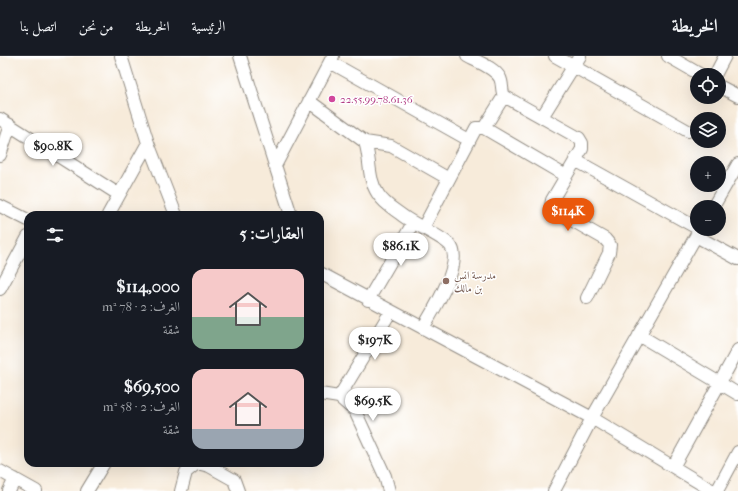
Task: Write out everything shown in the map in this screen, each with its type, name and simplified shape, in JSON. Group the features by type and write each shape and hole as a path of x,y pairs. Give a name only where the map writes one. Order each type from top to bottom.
{"street":[{"path":"121,56 148,143 174,211"},
{"path":"240,56 290,211"},
{"path":"467,56 494,71 500,78 501,91 504,96 579,138 582,143 582,149 552,200 551,206 554,210 604,239 610,245 610,253 587,298"},
{"path":"555,56 577,61 688,131"},
{"path":"668,56 690,69"},
{"path":"719,68 725,56"},
{"path":"275,166 331,59 469,140"},
{"path":"542,117 577,61"},
{"path":"726,90 738,96"},
{"path":"484,128 504,96"},
{"path":"309,101 365,142 368,148 369,173 377,194 383,202 450,245 454,253 452,273 423,328"},
{"path":"0,155 5,122 118,194"},
{"path":"368,300 449,179 476,128 484,128 566,176"},
{"path":"365,142 391,146 449,179"},
{"path":"110,211 118,194 148,143"},
{"path":"575,160 690,225"},
{"path":"718,200 735,176 738,164"},
{"path":"0,206 24,218"},
{"path":"554,491 592,418 695,236"},
{"path":"706,236 738,260"},
{"path":"0,289 24,244"},
{"path":"324,275 592,418 713,491"},
{"path":"339,398 391,311"},
{"path":"639,335 738,394"},
{"path":"673,467 738,350"},
{"path":"324,395 339,398 355,411 385,476 389,491"},
{"path":"717,491 738,452"},
{"path":"87,491 102,467"},
{"path":"181,491 186,472 192,467"},
{"path":"211,467 234,480 238,491"},
{"path":"0,471 36,491"},
{"path":"9,491 15,479"}],"place":[{"name":"22.55.99.78.61.36","path":"332,99"},
{"name":"مدرسة انس بن مالك","path":"446,281"}]}
